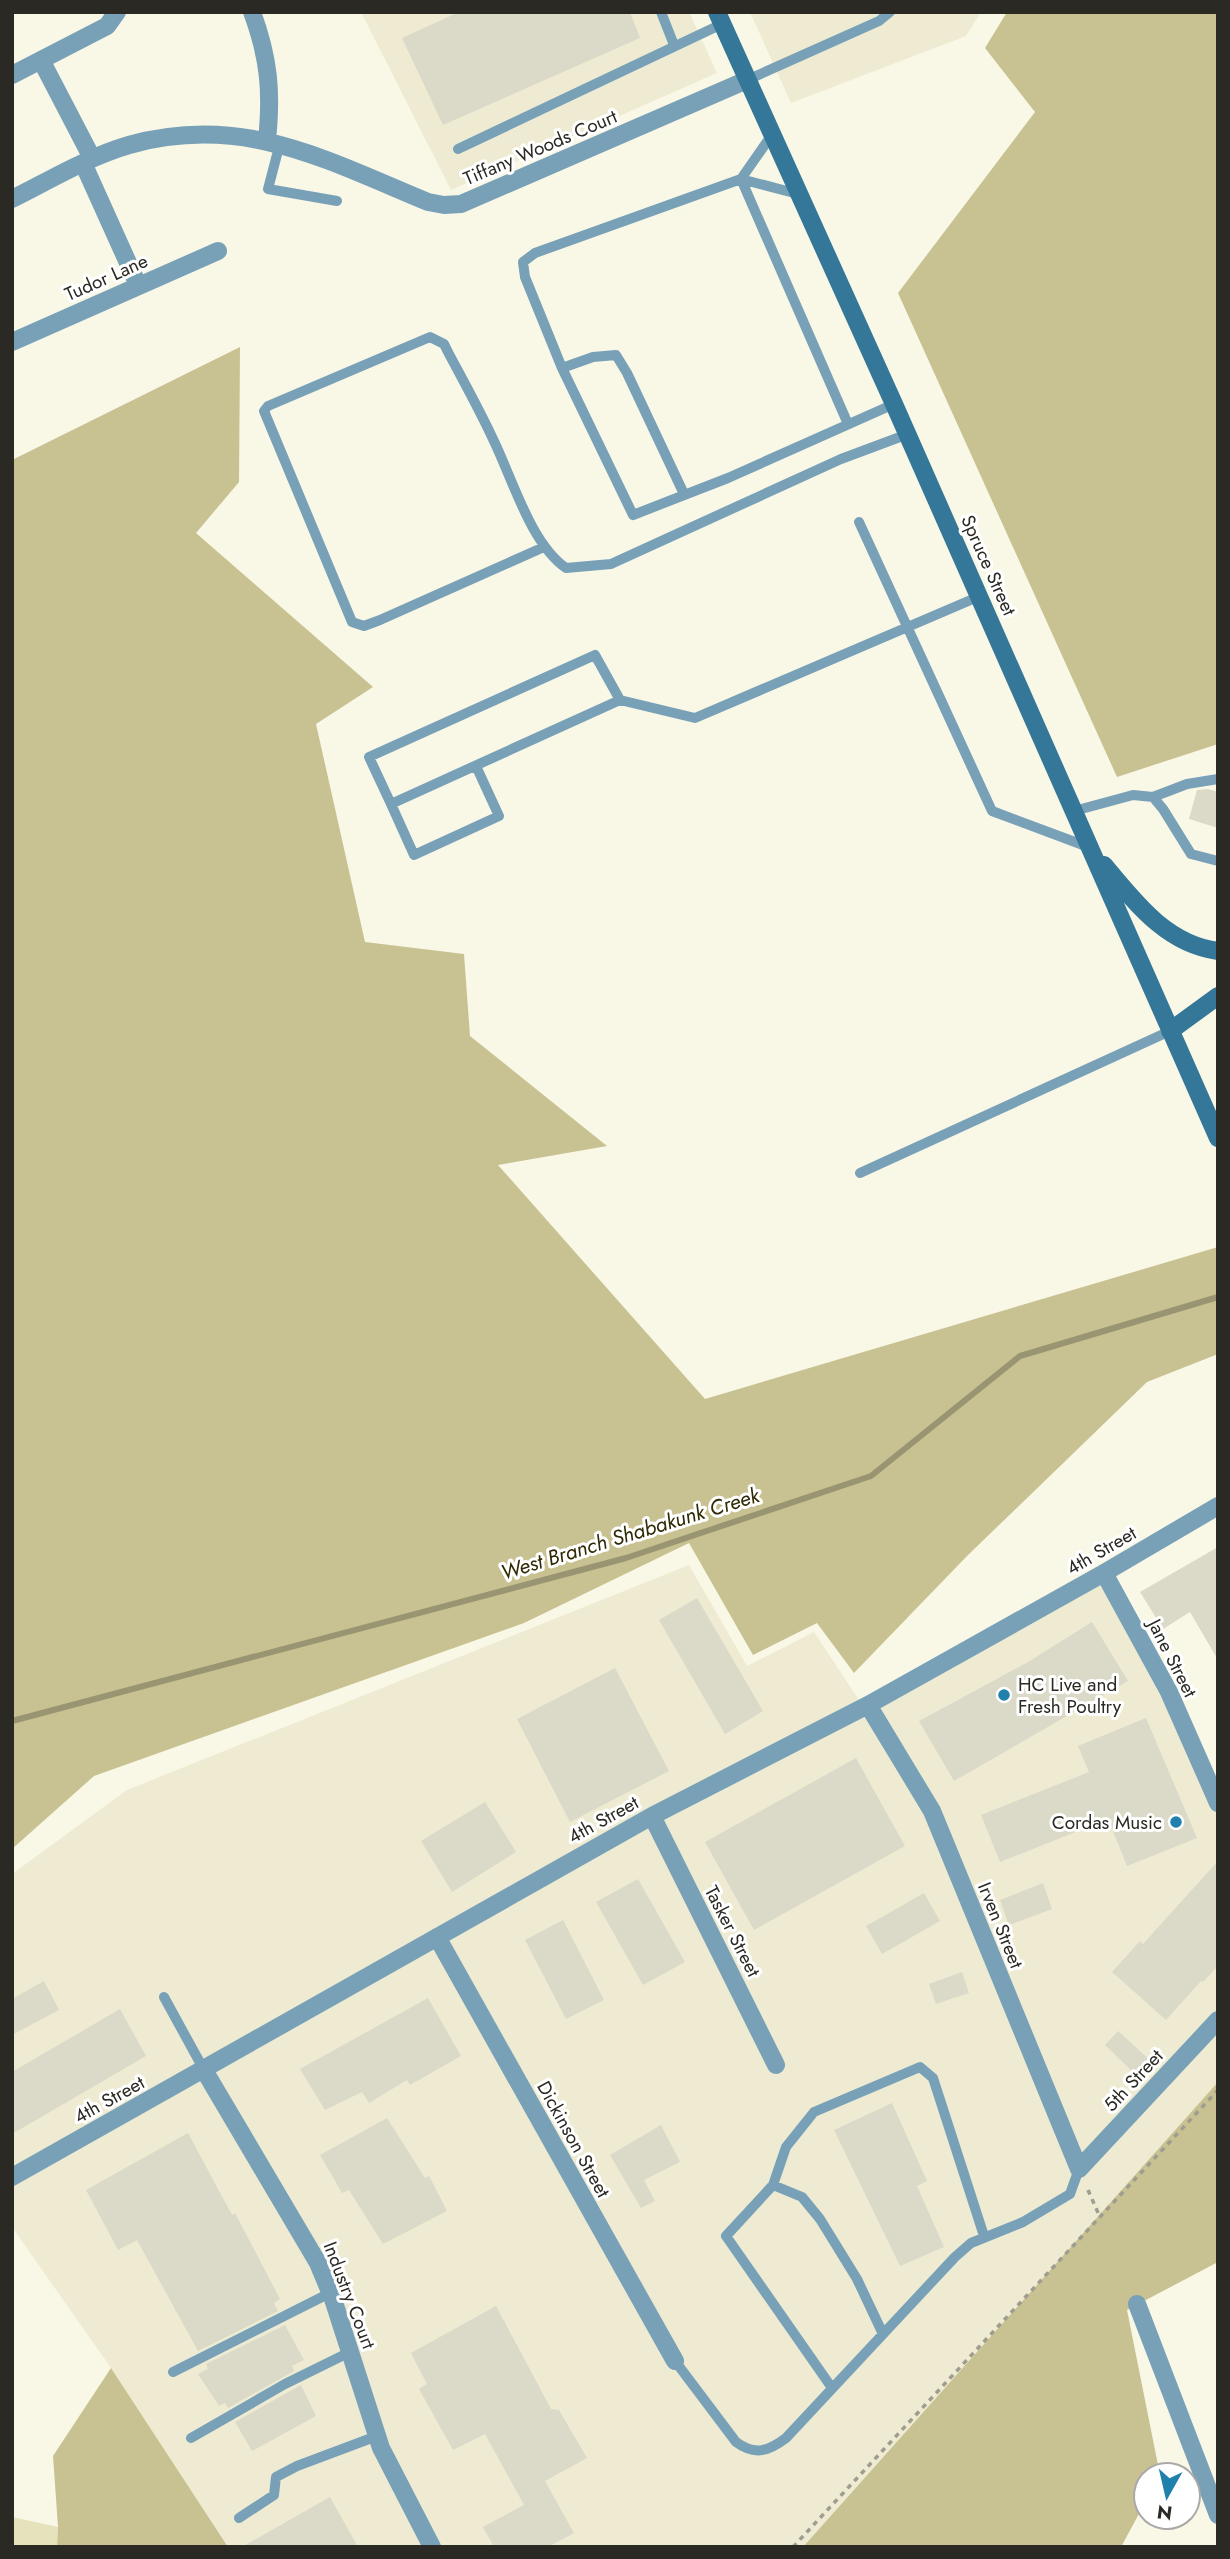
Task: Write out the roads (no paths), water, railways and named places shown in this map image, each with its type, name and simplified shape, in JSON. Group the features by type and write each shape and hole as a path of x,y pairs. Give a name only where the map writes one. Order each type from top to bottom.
{"street":[{"path":"12,75 107,26 117,12"},
{"path":"252,12 262,38 270,73 274,141"},
{"name":"Spruce Street","path":"719,18 908,434 1218,1138"},
{"path":"41,60 88,161 138,285"},
{"name":"Tiffany Woods Court","path":"12,200 88,161 127,145 189,134 228,134 274,141 298,148 428,202 461,204 747,80"},
{"name":"Tudor Lane","path":"12,342 218,251"},
{"path":"1091,848 1134,901 1165,931 1188,944 1218,951"},
{"path":"1170,1031 1218,996"},
{"name":"4th Street","path":"12,2177 652,1816 868,1705 1218,1506"},
{"name":"Jane Street","path":"1104,1573 1214,1782 1218,1803"},
{"name":"Irven Street","path":"868,1705 932,1811 1079,2169"},
{"name":"Tasker Street","path":"652,1816 776,2065"},
{"name":"Dickinson Street","path":"437,1937 675,2361"},
{"name":"5th Street","path":"1079,2169 1218,2020"},
{"name":"Industry Court","path":"204,2070 318,2263 377,2436 396,2480 432,2547"},
{"path":"1138,2304 1218,2515"}],"lane":[{"path":"661,12 674,45"},
{"path":"747,80 890,12"},
{"path":"458,149 674,45 719,18"},
{"path":"771,136 741,178 534,253 523,262 525,277 562,368 633,515 728,478 894,404"},
{"path":"274,141 268,189 337,201"},
{"path":"741,178 798,194"},
{"path":"741,178 849,424"},
{"path":"544,547 372,623 364,626 352,622 264,411 268,405 430,337 444,344 544,547 553,559 566,568 611,564 841,459 908,434"},
{"path":"562,368 593,357 616,355 684,494"},
{"path":"859,522 992,811 1091,848"},
{"path":"391,804 620,700 695,718 980,596"},
{"path":"476,765 499,816 414,855 369,757 595,655 620,700"},
{"path":"1074,811 1133,795 1153,797 1187,783 1218,779"},
{"path":"1153,797 1191,854 1218,861"},
{"path":"860,1173 1170,1031"},
{"path":"164,1997 204,2070"},
{"path":"832,2388 726,2236 773,2185 786,2147 814,2112 920,2067 933,2078 984,2236"},
{"path":"675,2361 736,2442 744,2448 772,2449 786,2438 955,2257 971,2243 1023,2222 1070,2194 1079,2169"},
{"path":"773,2185 803,2197 820,2219 857,2279 883,2334"},
{"path":"173,2372 330,2293"},
{"path":"191,2438 285,2384 350,2352"},
{"path":"239,2518 274,2495 276,2477 297,2466 377,2436"}],"waterway":[{"name":"West Branch Shabakunk Creek","path":"12,1721 626,1558 871,1476 1020,1356 1218,1297"}],"place":[{"name":"HC Live and Fresh Poultry","path":"1004,1695"},
{"name":"Cordas Music","path":"1176,1822"}]}
